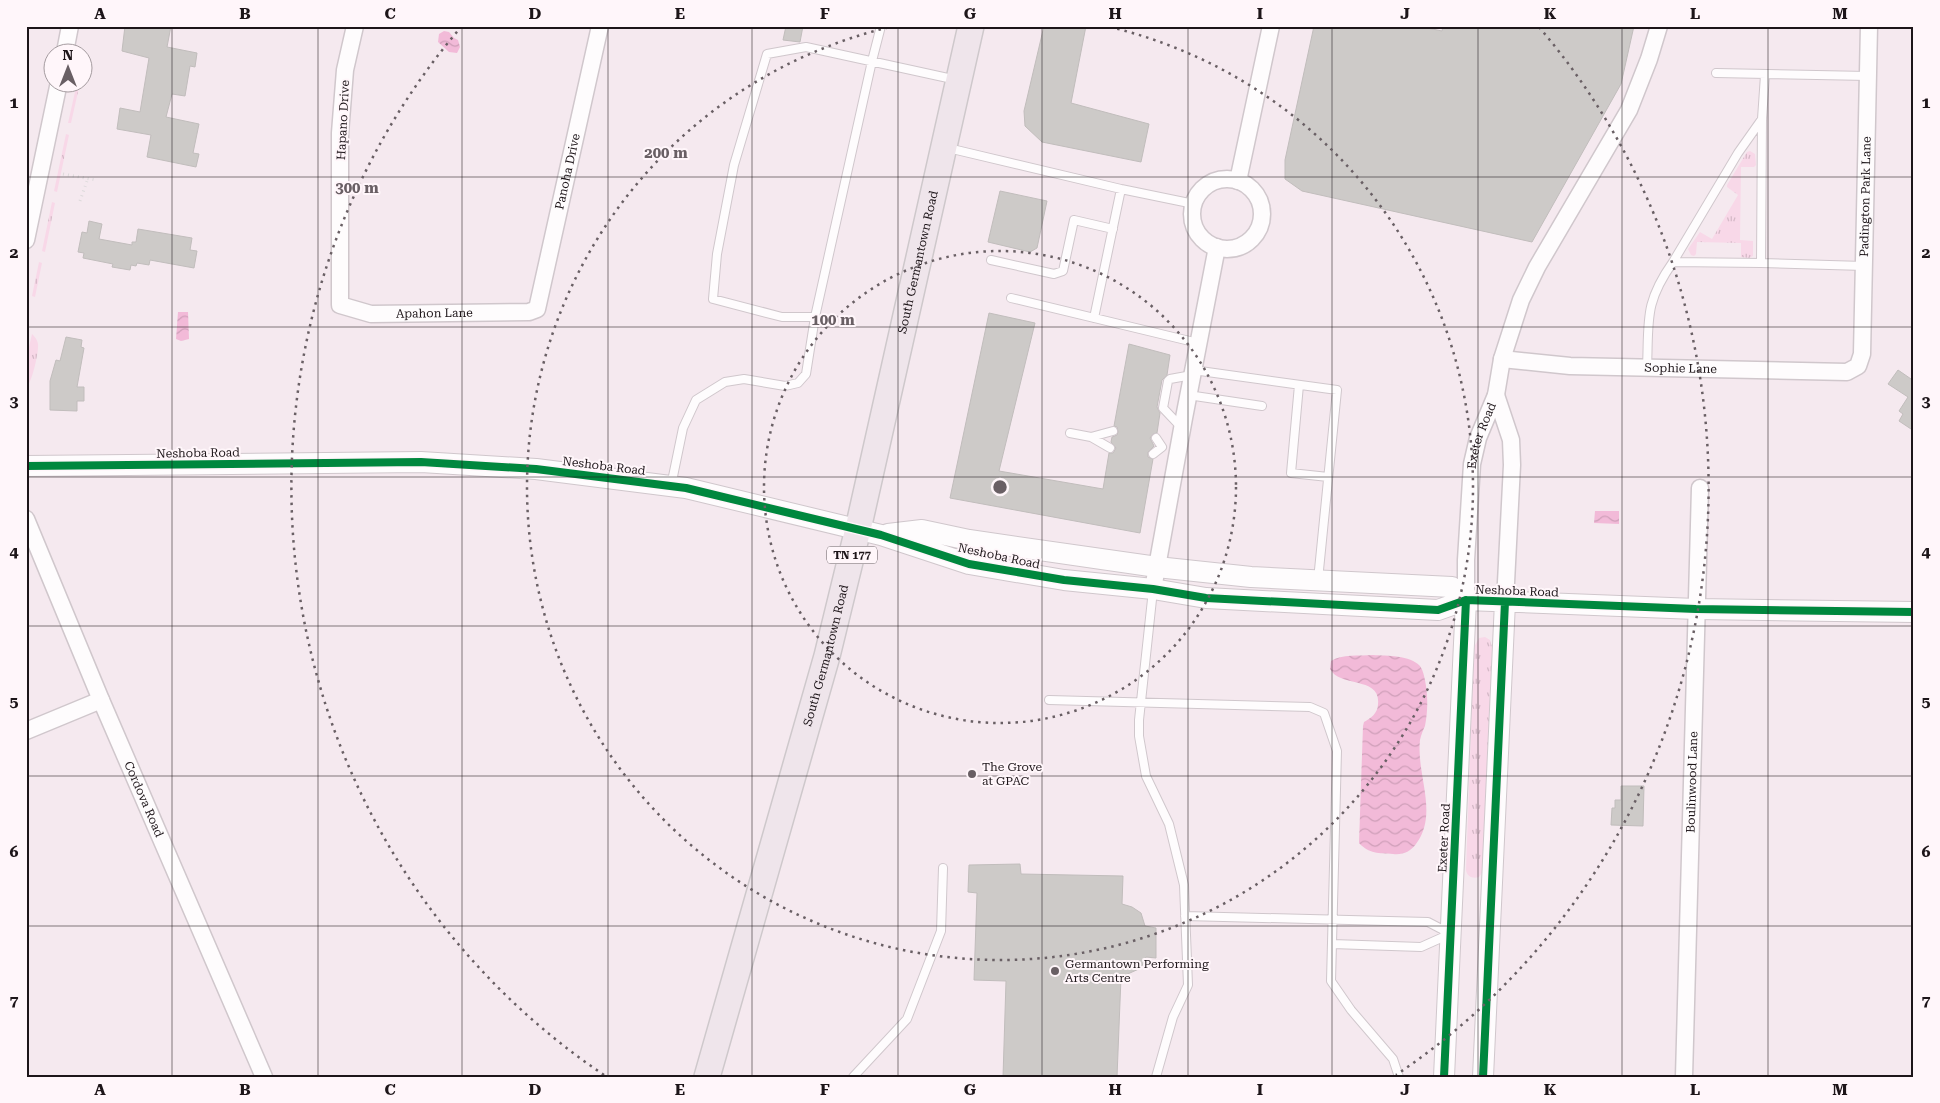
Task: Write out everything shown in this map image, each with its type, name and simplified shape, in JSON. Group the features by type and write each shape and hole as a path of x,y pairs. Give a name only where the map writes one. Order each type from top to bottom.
{"main road":[{"name":"South Germantown Road","path":"707,1077 827,656 870,532 944,147 971,26"}],"street":[{"path":"67,42 70,26"},
{"name":"Hapano Drive","path":"340,305 340,133 345,70 355,26"},
{"name":"Panoha Drive","path":"529,312 536,309 600,26"},
{"path":"1238,180 1271,26"},
{"name":"Exeter Road","path":"1444,1077 1466,600 1466,560 1472,464 1478,438 1496,394 1502,359 1521,300 1629,110 1649,59 1658,26"},
{"name":"Padington Park Lane","path":"1858,366 1862,354 1869,26"},
{"path":"26,240 57,92"},
{"path":"1238,180 1254,192 1262,210 1262,220 1258,231 1250,240 1240,246 1229,248 1217,247 1204,238 1194,225 1192,214 1194,204 1206,186 1216,181 1238,180"},
{"path":"1153,589 1170,449 1182,428 1217,247"},
{"name":"Apahon Lane","path":"340,305 371,314 529,312"},
{"name":"Sophie Lane","path":"1502,359 1570,366 1847,372 1858,366"},
{"name":"Exeter Road","path":"1483,1077 1512,465 1511,440 1496,394"},
{"name":"Neshoba Road","path":"26,466 422,462 536,469 686,488 870,532 969,564 1064,580 1153,589 1206,598 1438,610 1466,600 1696,608 1914,612"},
{"name":"Boulinwood Lane","path":"1684,1077 1700,488"},
{"name":"Cordova Road","path":"26,519 101,700 264,1077"},
{"name":"Neshoba Road","path":"870,532 922,530 969,540 1157,567 1251,577 1452,587 1466,600"},
{"path":"26,731 101,700"}],"lane":[{"path":"671,486 683,428 696,400 725,382 744,379 786,386 798,383 806,374 815,317 881,26"},
{"path":"815,317 782,317 714,299 717,254 734,165 767,54 806,47 959,80"},
{"path":"1716,73 1868,76"},
{"path":"1761,263 1762,119 1765,75"},
{"path":"1647,368 1649,312 1651,301 1661,278 1673,262 1738,153 1762,119"},
{"path":"944,147 1121,189 1194,204"},
{"path":"1094,318 1121,189"},
{"path":"991,260 1054,274 1063,271 1074,220 1113,228"},
{"path":"1673,262 1864,266"},
{"path":"1011,298 1198,343"},
{"path":"1182,428 1164,408 1168,381 1170,378 1193,372 1337,390 1318,580"},
{"path":"1299,385 1291,473 1328,477"},
{"path":"1188,395 1262,406"},
{"path":"1091,437 1113,432"},
{"path":"1070,433 1091,437 1110,448"},
{"path":"1156,438 1170,449"},
{"path":"1153,454 1170,449"},
{"path":"1153,589 1139,720 1139,736 1146,776 1169,824 1184,885 1188,985 1172,1017 1156,1077"},
{"path":"1049,700 1310,707 1324,713 1337,751 1331,981 1350,1010 1394,1058 1399,1077"},
{"path":"853,1077 907,1019 941,931 943,868"},
{"path":"1185,916 1428,922 1451,934"},
{"path":"1332,944 1421,947 1451,934"}],"path":[{"path":"27,26 27,39"},
{"path":"63,174 96,180"},
{"path":"80,201 88,178"}],"green space":[{"path":"75,92 78,92 71,123 68,123"},
{"path":"66,134 69,135 57,192 54,191"},
{"path":"1750,151 1755,154 1756,165 1754,167 1741,167 1740,240 1753,241 1753,256 1749,258 1741,257 1741,243 1697,242 1696,254 1694,256 1691,255 1688,249 1700,232 1712,239 1738,195 1727,185 1747,152"},
{"path":"52,202 55,203 45,252 42,251"},
{"path":"39,262 42,263 35,297 32,296"},
{"path":"32,334 37,341 38,348 33,374 26,388 26,360"},
{"path":"1485,637 1490,640 1492,647 1484,870 1479,877 1475,878 1469,876 1466,870 1474,647 1479,638"}],"water":[{"path":"444,31 449,32 458,40 460,47 457,53 449,52 438,42 439,34"},
{"path":"178,312 188,312 189,339 181,341 176,339"},
{"path":"1595,511 1619,511 1619,524 1594,523"},
{"path":"1373,655 1398,657 1416,662 1422,669 1426,686 1427,714 1420,740 1420,753 1426,820 1423,832 1416,844 1409,851 1400,854 1375,852 1363,847 1359,843 1363,726 1364,722 1372,717 1377,710 1377,695 1373,689 1342,679 1330,669 1331,661 1335,659 1345,656"}],"building":[{"path":"125,26 171,26 167,47 197,53 195,67 190,66 185,96 172,94 166,117 199,124 193,153 199,154 196,167 147,157 151,135 117,129 120,108 140,112 149,58 122,51"},
{"path":"786,26 803,26 800,42 783,40"},
{"path":"1044,26 1086,26 1071,103 1149,124 1141,162 1042,142 1025,126 1024,111"},
{"path":"1314,26 1418,26 1442,31 1443,26 1634,26 1621,84 1532,242 1302,191 1285,179 1285,160"},
{"path":"1000,191 1047,201 1037,248 1030,252 988,242"},
{"path":"89,221 102,224 99,239 132,245 132,242 136,242 138,229 192,238 190,250 197,251 194,268 150,260 149,265 137,263 136,266 131,265 130,270 112,267 113,264 83,258 84,253 78,252 82,232 87,233"},
{"path":"989,313 1035,323 999,471 1103,489 1109,453 1113,453 1116,448 1111,442 1112,437 1117,435 1118,432 1117,427 1114,426 1129,344 1170,355 1167,375 1162,380 1157,407 1160,413 1157,433 1153,434 1150,438 1154,446 1148,452 1148,457 1153,459 1140,533 950,498"},
{"path":"66,337 82,340 81,347 84,348 77,387 84,387 84,401 77,401 77,411 50,410 50,381 56,360 60,361"},
{"path":"1898,370 1914,381 1914,431 1899,421 1903,414 1899,411 1908,397 1888,384"},
{"path":"1621,786 1644,786 1643,826 1611,825 1612,808 1615,808 1615,800 1621,800"},
{"name":"Germantown Performing Arts Centre","path":"1020,864 1021,874 1123,876 1122,904 1132,907 1141,913 1145,926 1156,928 1156,958 1146,957 1141,968 1121,977 1117,1077 1003,1077 1006,981 974,980 977,893 968,892 969,865"}],"cycle path":[{"path":"26,466 421,462 536,469 686,488 881,535 969,564 1064,580 1153,589 1206,598 1438,610 1466,600 1696,609 1914,612"},
{"path":"1444,1077 1466,600"},
{"path":"1483,1077 1505,602"}],"place":[{"name":"The Grove at GPAC","path":"972,774"},
{"name":"Germantown Performing Arts Centre","path":"1055,971"}]}
